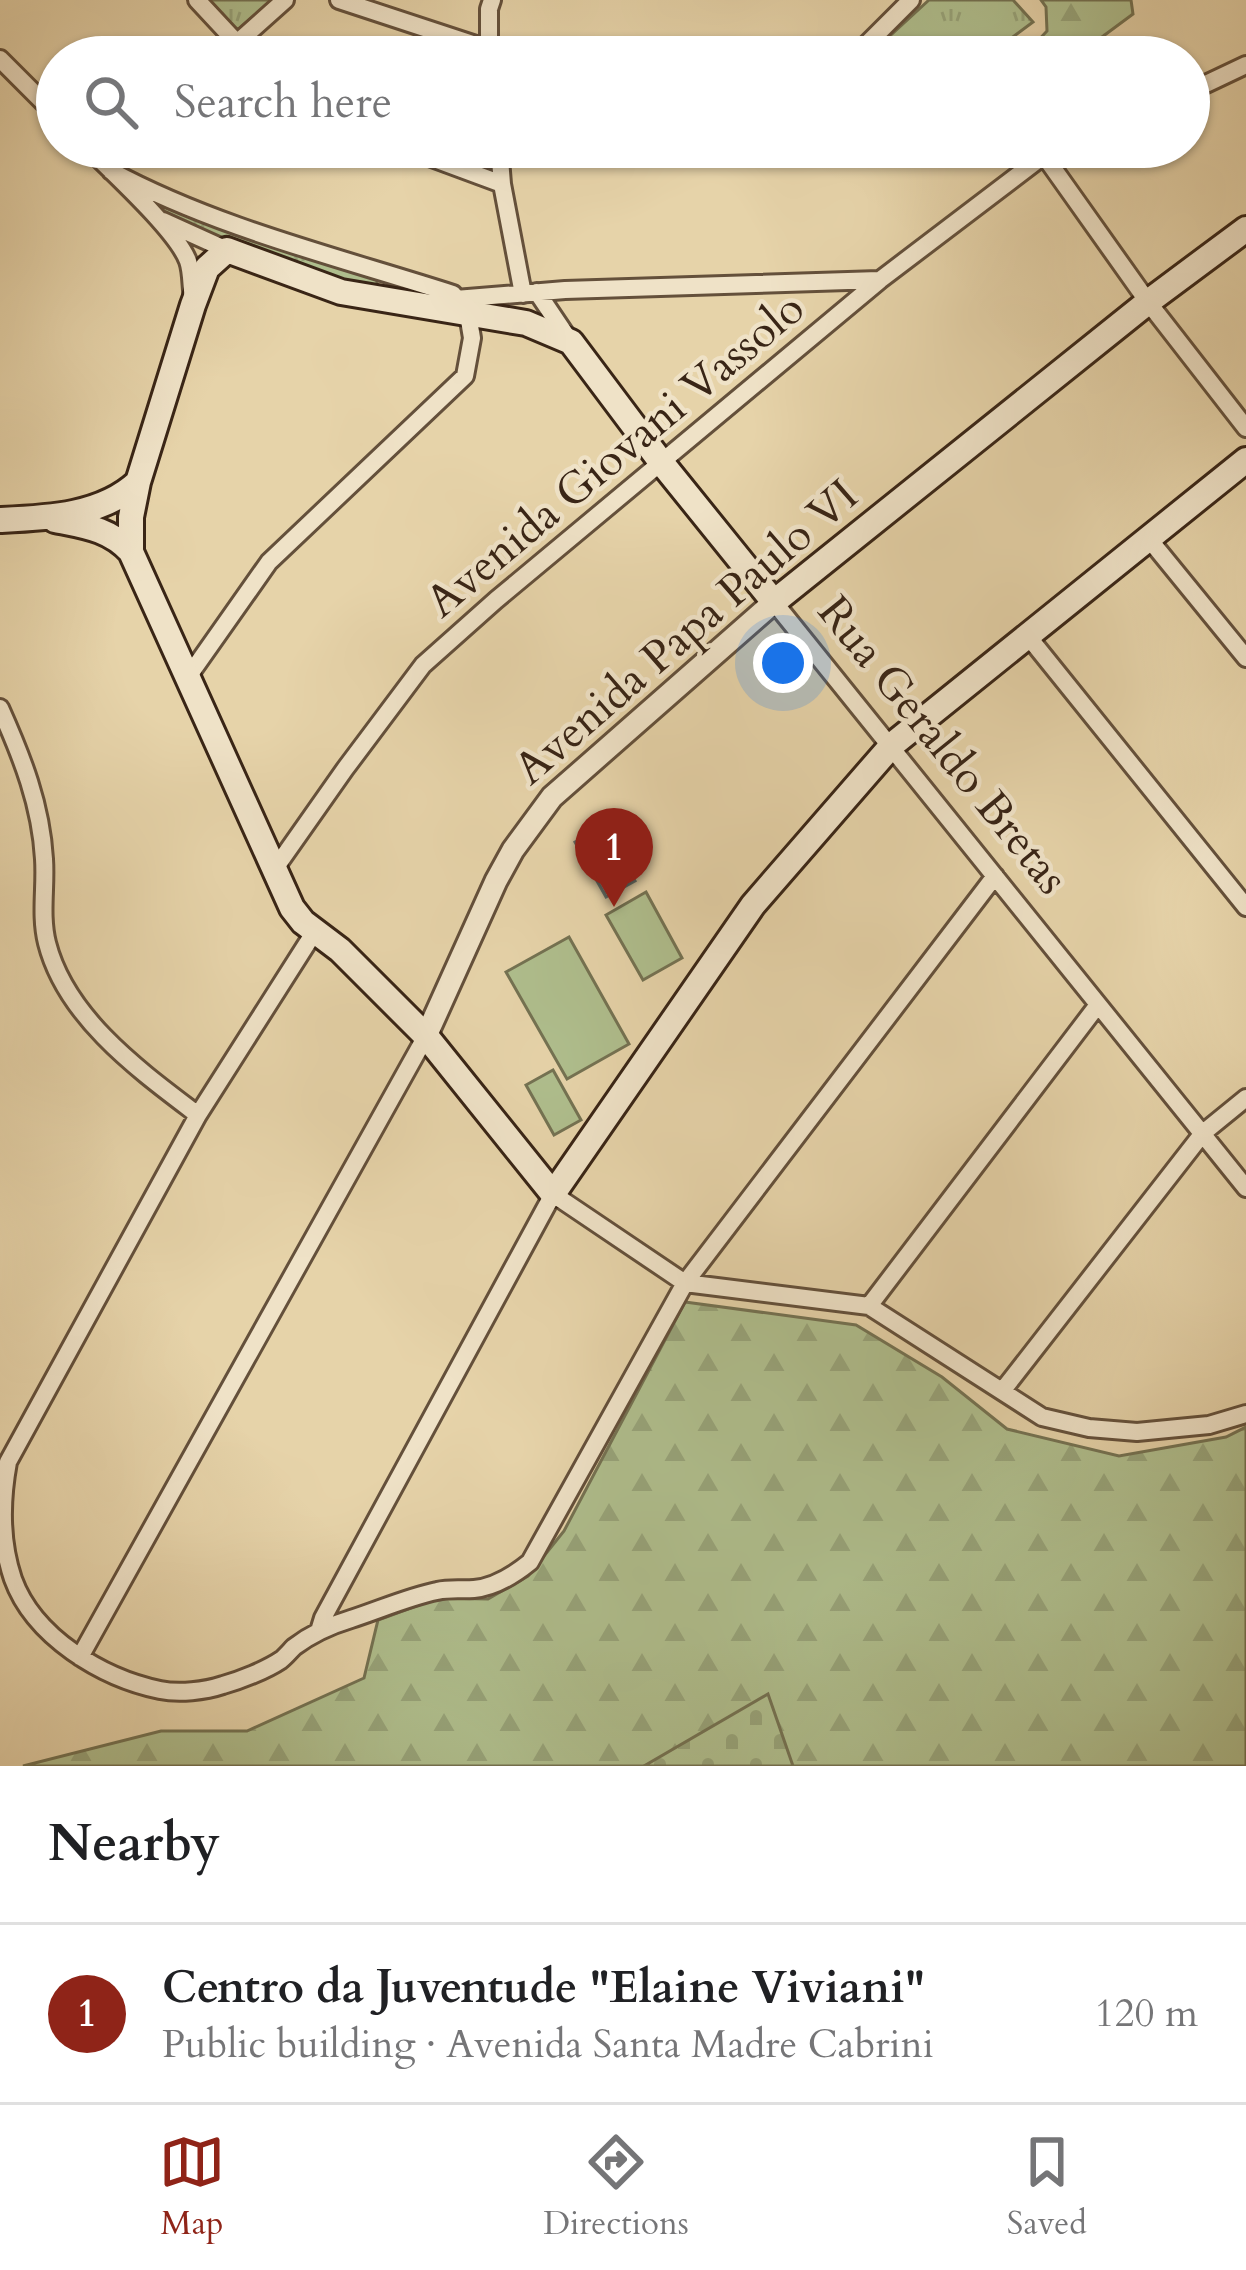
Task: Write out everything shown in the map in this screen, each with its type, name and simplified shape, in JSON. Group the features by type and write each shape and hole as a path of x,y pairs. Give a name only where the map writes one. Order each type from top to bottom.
{"main road":[{"name":"Avenida Papa Paulo VI","path":"774,602 1246,229"},
{"path":"131,552 138,482 193,305 207,268 227,250 341,292 401,303 466,306 571,342"},
{"name":"Rua Geraldo Bretas","path":"571,342 774,602"},
{"path":"47,518 104,531 131,552 292,908 427,1036 553,1194 753,905 892,745 1246,460"},
{"path":"0,520 47,518 101,505 138,482"}],"street":[{"path":"196,0 230,36"},
{"path":"245,36 286,0"},
{"path":"339,0 441,36"},
{"path":"875,36 911,0"},
{"path":"489,36 490,4"},
{"path":"0,58 36,95"},
{"path":"1210,82 1246,65"},
{"path":"108,168 190,264 193,305"},
{"path":"459,168 502,184"},
{"name":"Rua Geraldo Bretas","path":"501,168 530,293 571,342"},
{"name":"Avenida Giovani Vassolo","path":"274,870 423,665 880,280 1027,168"},
{"path":"1060,168 1148,302 1246,428"},
{"path":"111,171 149,191 466,306 530,293 880,280"},
{"path":"156,219 227,250"},
{"path":"188,677 269,562 465,376 472,338 466,306"},
{"path":"1149,539 1246,658"},
{"name":"Rua Geraldo Bretas","path":"774,602 1246,1188"},
{"name":"Avenida Papa Paulo VI","path":"80,1657 427,1036 513,850 572,777 774,602"},
{"path":"1027,635 1246,907"},
{"path":"0,708 21,753 40,816 44,916 57,969 116,1050 198,1115"},
{"path":"315,931 198,1115 8,1462 2,1513 14,1583 58,1641 80,1657 163,1691 223,1685 284,1659 292,1648 320,1631 434,1591 490,1586 530,1562 685,1283 995,877"},
{"path":"869,1306 1097,1006"},
{"path":"1003,1390 1203,1133 1246,1098"},
{"path":"320,1631 553,1194 685,1283 869,1306 1042,1417 1137,1432 1209,1425 1246,1414"}],"green space":[{"path":"203,0 272,0 233,34"},
{"path":"929,0 1013,0 1033,22 1014,36 890,36"},
{"path":"1041,0 1131,0 1133,14 1103,36 1042,36 1047,31"},
{"path":"150,199 369,275 377,286 373,290 212,239"},
{"path":"646,892 682,958 643,980 606,915"},
{"path":"569,937 629,1044 567,1079 506,972"},
{"path":"553,1070 581,1120 554,1135 526,1085"},
{"path":"685,1302 856,1325 942,1377 1007,1429 1119,1456 1226,1437 1246,1427 1246,1766 23,1766 161,1731 247,1731 364,1678 378,1620 438,1598 488,1599 528,1576 564,1531"},
{"path":"768,1694 793,1766 644,1766"}],"water":[{"path":"604,826 635,881 606,897 575,842"}],"place":[{"name":"Centro da Juventude \"Elaine Viviani\"","path":"614,907"}]}
